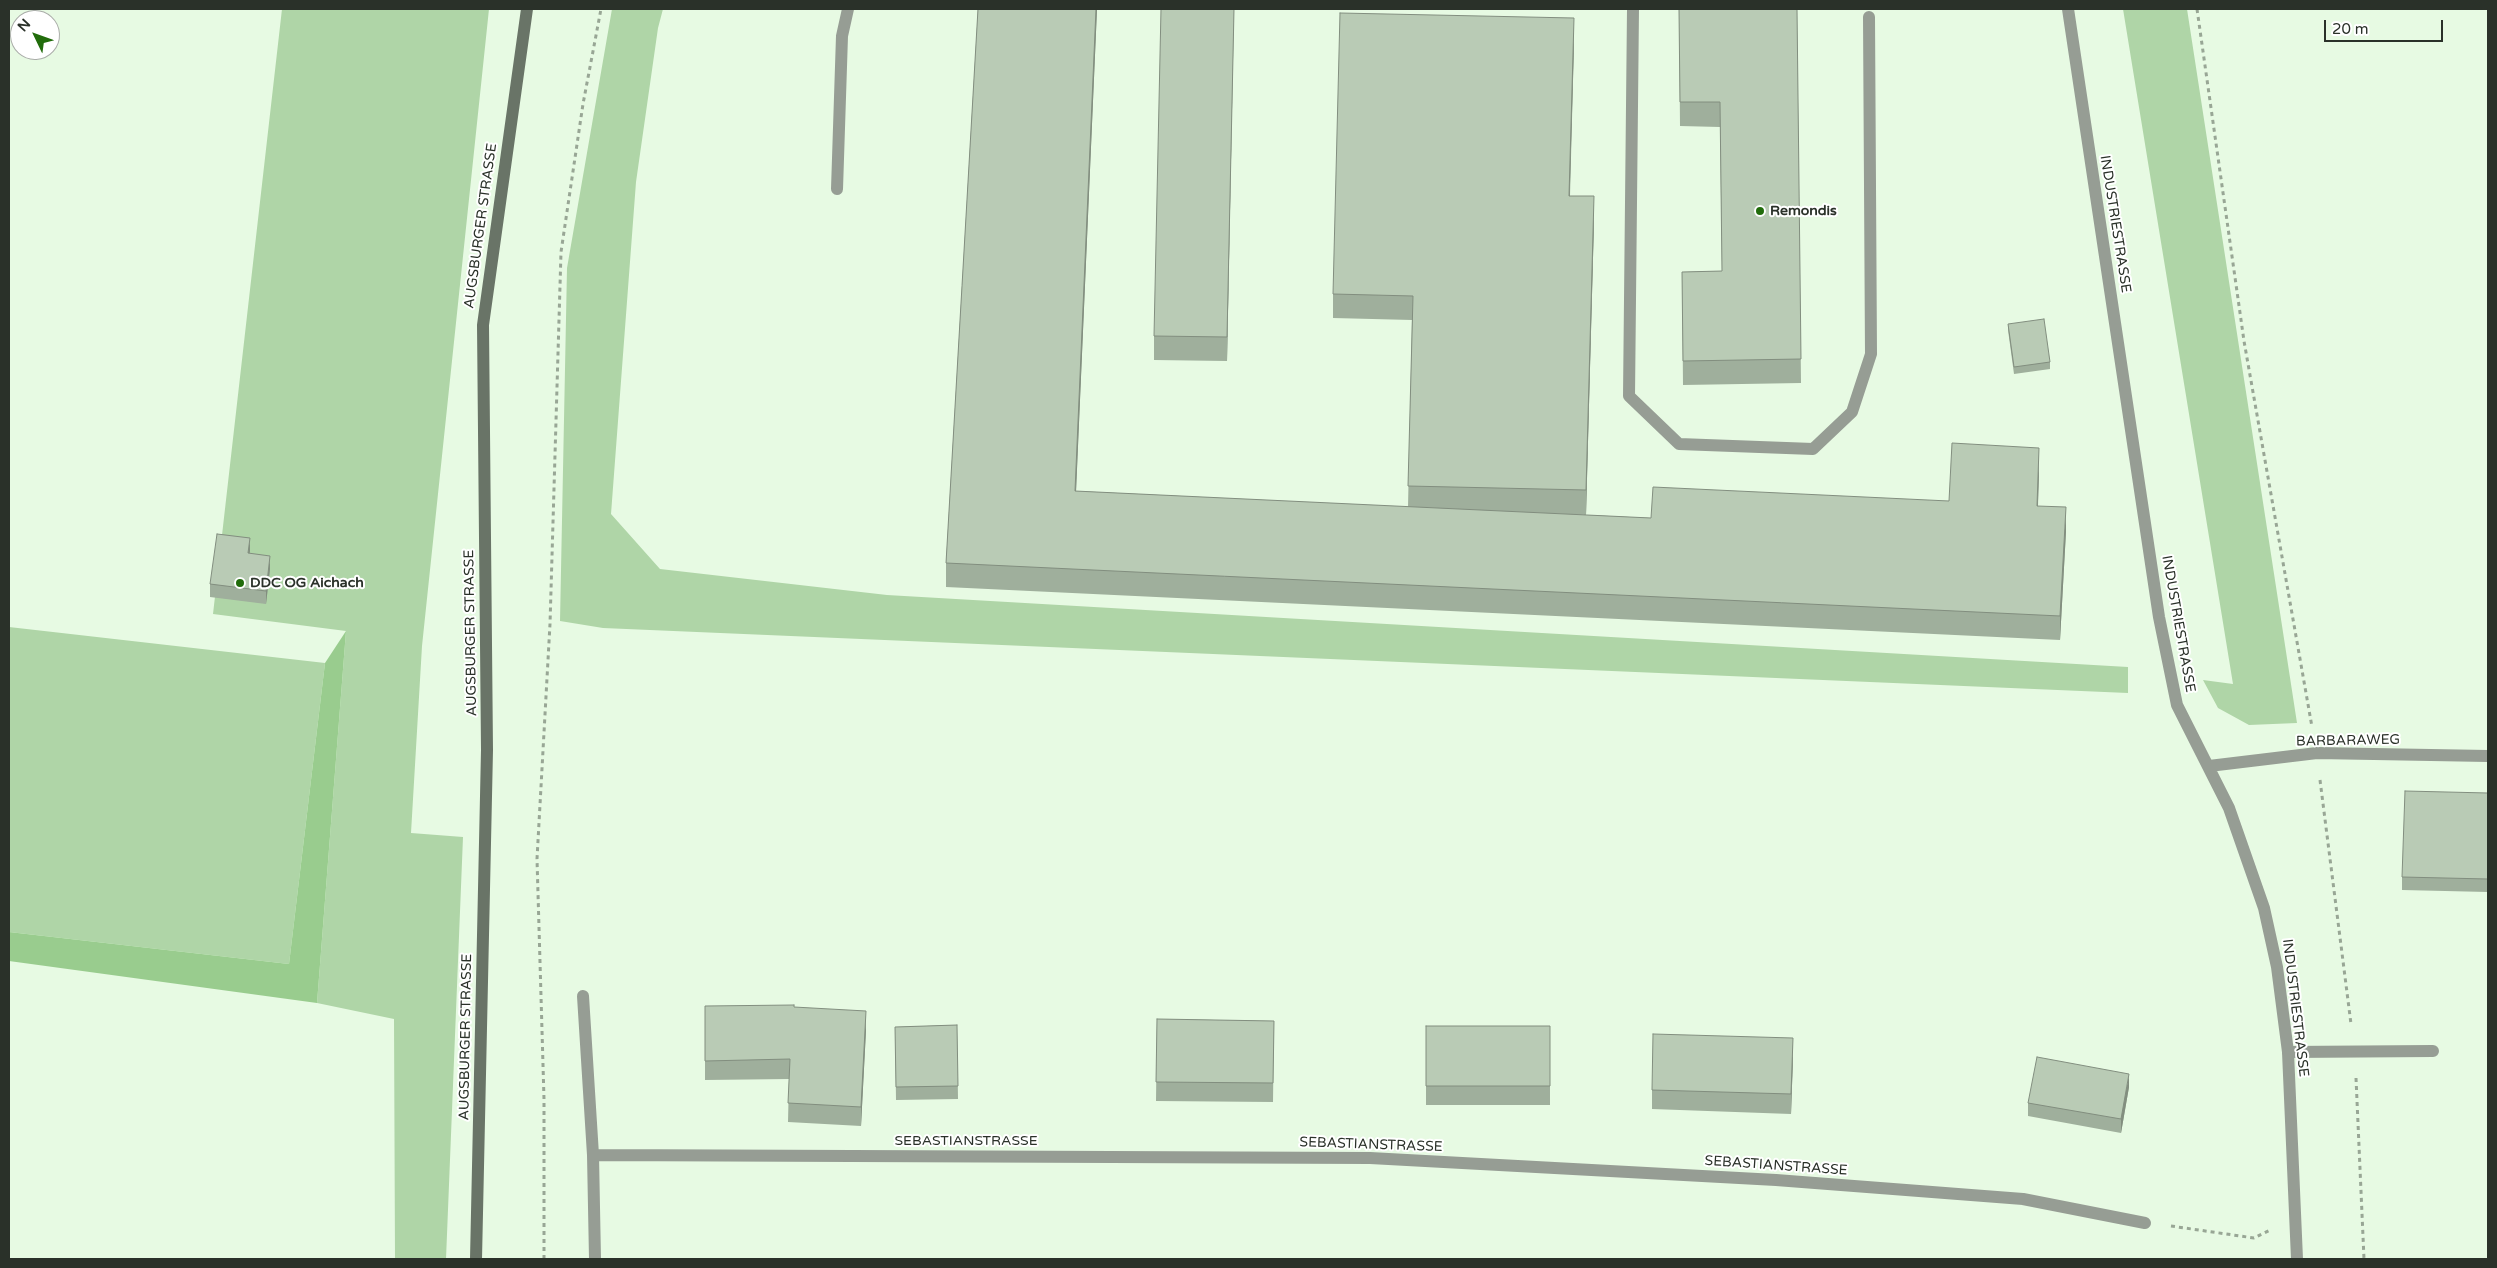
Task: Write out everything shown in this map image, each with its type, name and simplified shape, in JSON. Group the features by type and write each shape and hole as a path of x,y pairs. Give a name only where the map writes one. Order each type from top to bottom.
{"main road":[{"name":"AUGSBURGER STRASSE","path":"476,1259 487,750 483,325 527,9"}],"street":[{"path":"837,189 842,36 848,9"},
{"path":"1632,9 1630,396 1679,444 1813,449 1852,412 1871,354 1869,17"},
{"name":"INDUSTRIESTRASSE","path":"2068,9 2159,617 2177,705 2229,808 2264,908 2277,967 2288,1052 2297,1259"},
{"name":"BARBARAWEG","path":"2209,766 2317,754 2488,756"},
{"path":"583,996 594,1155 595,1259"},
{"path":"2288,1052 2433,1051"},
{"name":"SEBASTIANSTRASSE","path":"594,1155 1370,1158 1776,1180 2023,1198 2145,1223"}],"path":[{"path":"544,1259 544,1099 537,859 550,624 561,252 583,104 601,9"},
{"path":"2197,9 2244,342 2317,754 2354,1052 2364,1259"},
{"path":"2145,1223 2254,1238 2295,1218"}],"green space":[{"path":"282,9 489,9 422,646 411,833 463,837 446,1259 395,1259 394,1019 317,1003 346,631 213,614"},
{"path":"612,9 663,9 658,28 636,182 611,514 660,569 887,595 2128,667 2128,693 603,628 560,621 567,268"},
{"path":"2123,9 2187,9 2297,723 2249,725 2218,708 2203,680 2233,684"},
{"path":"9,627 325,663 289,964 9,932"},
{"path":"346,631 317,1003 9,961 9,932 289,964 325,663"}],"building":[{"path":"978,9 1096,9 1075,491 1651,518 1653,487 1949,501 1952,443 2039,448 2037,506 2066,507 2060,616 946,563"},
{"path":"1161,9 1234,9 1227,337 1154,336"},
{"name":"Remondis","path":"1679,9 1797,9 1801,359 1683,361 1682,272 1722,271 1720,102 1680,102"},
{"path":"1340,13 1574,18 1569,196 1594,196 1586,490 1408,486 1413,296 1333,294"},
{"path":"2044,319 2050,362 2014,367 2008,324"},
{"name":"DDC OG Aichach","path":"217,534 250,538 248,553 270,556 266,591 210,584"},
{"path":"2405,791 2488,793 2488,879 2402,877"},
{"path":"794,1005 794,1007 866,1011 861,1107 788,1103 790,1059 705,1061 705,1006"},
{"path":"1157,1019 1274,1021 1273,1083 1156,1082"},
{"path":"957,1025 958,1086 896,1087 895,1027"},
{"path":"1426,1026 1550,1026 1550,1086 1426,1086"},
{"path":"1653,1034 1793,1038 1791,1094 1652,1090"},
{"path":"2037,1057 2129,1074 2121,1119 2028,1103"}],"place":[{"name":"Remondis","path":"1760,211"},
{"name":"DDC OG Aichach","path":"240,583"}]}
